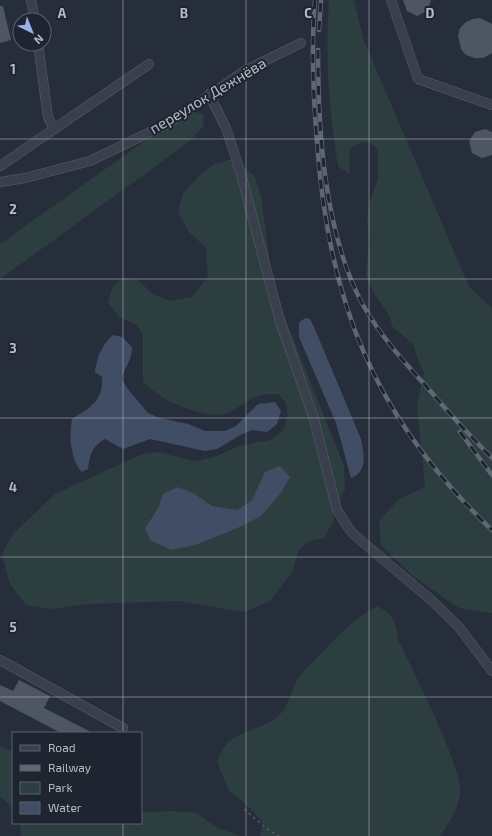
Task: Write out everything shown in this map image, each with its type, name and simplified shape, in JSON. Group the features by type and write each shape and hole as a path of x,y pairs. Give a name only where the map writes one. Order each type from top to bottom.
{"street":[{"path":"31,0 33,12"},
{"path":"391,0 418,79 492,105"},
{"name":"переулок Дежнёва","path":"0,182 25,178 90,161 168,123 244,71 301,44"},
{"path":"39,52 48,117 54,129"},
{"path":"0,166 149,64"},
{"path":"209,94 226,128 241,174 280,321 314,419 337,510 352,533 430,599 459,627 492,671"},
{"path":"0,660 123,728"}],"path":[{"path":"244,809 267,829 279,836"}],"green space":[{"path":"329,0 354,0 364,41 469,287 492,308 492,613 459,608 414,577 381,545 379,521 399,499 425,487 417,405 424,373 413,344 392,326 390,316 373,292 366,275 369,242 367,219 370,201 378,179 378,150 371,144 364,142 360,143 349,151 350,174 338,166 332,125 329,83 327,42"},
{"path":"195,111 204,116 203,126 190,141 0,279 0,244 184,113"},
{"path":"234,159 255,177 261,196 273,288 344,466 345,490 335,506 333,522 324,538 309,541 299,550 292,572 270,601 244,612 179,601 88,604 52,609 26,605 10,584 2,553 14,533 55,494 140,455 157,452 195,461 215,457 239,446 270,440 283,430 288,415 286,403 278,394 257,396 230,412 215,415 206,414 168,401 143,382 143,335 137,325 121,318 108,303 112,288 123,278 138,280 153,294 170,301 192,297 208,277 206,248 189,232 178,212 183,194 197,178 214,164","holes":["259,487 240,527 224,532 150,519 158,508 163,494 195,494 212,506 237,510 252,500"]},
{"path":"377,606 387,612 395,623 398,640 436,719 454,764 459,782 460,795 452,817 440,836 260,836 263,823 248,806 229,791 217,762 222,751 235,737 268,723 281,714 287,705 295,684 301,674 344,630 359,617"},
{"path":"0,746 12,752 12,807 0,796"},
{"path":"174,811 196,813 218,828 240,836 21,836 20,824 142,824 142,812"}],"water":[{"path":"305,318 310,319 314,327 361,439 364,462 360,471 351,478 336,423 299,337 299,323"},
{"path":"113,335 122,337 132,347 130,360 122,379 127,388 148,413 160,418 188,424 205,431 225,431 236,426 258,404 275,402 281,411 277,424 267,432 253,430 242,434 217,449 205,451 150,439 123,449 105,439 94,448 88,469 82,472 75,461 71,447 72,419 94,403 101,392 102,377 95,372 97,361 103,347"},
{"path":"280,466 290,477 280,494 261,516 240,527 195,545 171,550 150,540 145,528 158,508 163,494 178,487 195,494 212,506 237,510 252,500 265,472"}],"building":[{"path":"403,0 431,0 427,11 417,16 407,11"},
{"path":"0,6 3,6 11,40 0,43"},
{"path":"480,18 492,24 492,53 483,58 475,58 466,55 461,49 458,35 460,28 466,22"},
{"path":"485,129 492,132 492,155 482,158 472,153 469,141 475,132"},
{"path":"19,680 50,696 44,708 91,732 59,732 0,701 0,685 13,691"}],"railway":[{"path":"315,0 313,53 317,142 323,200 332,254 346,305 364,354 388,400 416,444 451,488 492,530"},
{"path":"319,30 321,0"},
{"path":"318,50 318,81 322,147 326,181 332,214 350,277 363,305 392,347 450,414 492,458"},
{"path":"460,432 492,475"}]}
